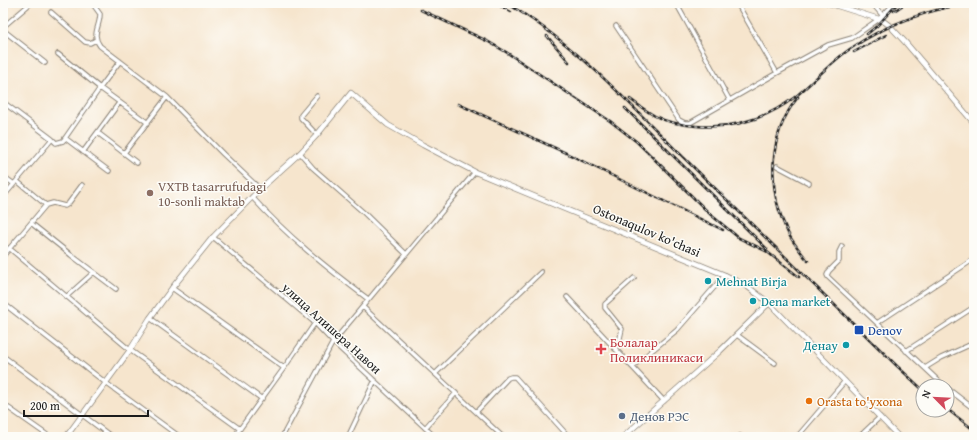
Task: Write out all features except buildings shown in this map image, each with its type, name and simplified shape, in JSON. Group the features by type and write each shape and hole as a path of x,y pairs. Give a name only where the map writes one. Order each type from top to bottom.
{"street":[{"path":"30,3 3,29 45,62"},
{"path":"92,3 100,14 96,35 96,40 100,46 167,97 260,189"},
{"path":"676,3 729,99"},
{"path":"737,3 777,72"},
{"path":"828,3 881,17"},
{"path":"872,3 881,17 905,42 974,123"},
{"path":"616,26 678,120 685,123 690,122 777,72 828,45 852,38 881,17 895,3"},
{"path":"51,12 85,42 90,43 96,40"},
{"path":"58,54 119,103 148,123"},
{"path":"3,102 59,143 63,141 120,61"},
{"name":"Ostonaqulov ko'chasi","path":"317,135 351,93 388,125 423,146 475,172 725,275 748,287 769,303 899,437"},
{"path":"66,437 83,416 130,350 150,318 172,288 213,237 260,189 300,154 317,135 301,118 301,115 317,96"},
{"path":"124,153 167,97"},
{"path":"83,152 119,103"},
{"path":"98,133 137,163"},
{"path":"65,138 109,171"},
{"path":"3,197 52,139"},
{"path":"300,154 313,168 363,212 406,254"},
{"path":"777,166 809,182"},
{"path":"282,437 333,342 475,172"},
{"path":"3,176 14,184"},
{"path":"17,181 46,205"},
{"path":"3,256 46,205 53,203 65,206 82,185"},
{"path":"252,197 271,218 305,249 368,299"},
{"path":"31,222 116,289"},
{"name":"улица Алишера Навои","path":"213,237 315,323 333,342 435,437"},
{"path":"842,246 839,252 839,261 828,272 827,276 878,322 906,351 936,378"},
{"path":"9,248 130,350 240,429"},
{"path":"878,322 974,260"},
{"path":"66,297 94,272"},
{"path":"436,374 541,272"},
{"path":"632,367 677,330 725,275"},
{"path":"615,349 622,329 605,308 605,304 634,278"},
{"path":"172,288 284,368"},
{"path":"567,297 664,401"},
{"path":"3,303 106,383 180,437"},
{"path":"623,437 737,334 769,303"},
{"path":"363,306 503,437"},
{"path":"906,351 974,307"},
{"path":"150,318 262,399"},
{"path":"234,437 315,323"},
{"path":"737,334 774,363"},
{"path":"925,368 941,358 974,343"},
{"path":"3,356 112,437"},
{"path":"476,412 508,378 515,378 520,381 569,437"},
{"path":"348,437 375,380"},
{"path":"796,437 845,382"},
{"path":"425,428 456,393"},
{"path":"955,394 974,409"},
{"path":"3,404 50,437"},
{"path":"859,437 880,417"}],"railway":[{"path":"495,3 511,12"},
{"path":"506,3 553,35 597,72 915,383"},
{"path":"867,34 877,26 898,3"},
{"path":"894,11 906,3"},
{"path":"630,99 655,116 680,124 709,127 748,121 760,117 784,105 843,54 879,32 909,18 925,13 958,5 974,3"},
{"path":"421,10 487,41 506,52 610,121 637,142 711,215 739,238 766,251 799,277"},
{"path":"854,52 886,35"},
{"path":"547,36 569,62"},
{"path":"798,97 788,112 780,129 776,146 774,181 776,199 788,233 808,261"},
{"path":"458,104 566,153 723,230"},
{"path":"625,108 767,249"},
{"path":"955,415 974,430"}],"place":[{"name":"VXTB tasarrufudagi 10-sonli maktab","path":"150,193"},
{"name":"Mehnat Birja","path":"708,281"},
{"name":"Dena market","path":"753,301"},
{"name":"Denov","path":"859,330"},
{"name":"Денау","path":"846,345"},
{"name":"Болалар Поликлиникаси","path":"601,349"},
{"name":"Orasta to'yxona","path":"809,401"},
{"name":"Денов РЭС","path":"622,416"}]}
